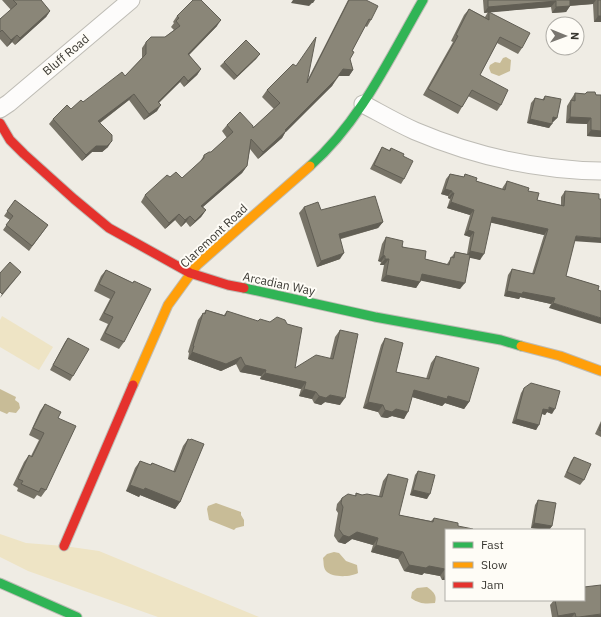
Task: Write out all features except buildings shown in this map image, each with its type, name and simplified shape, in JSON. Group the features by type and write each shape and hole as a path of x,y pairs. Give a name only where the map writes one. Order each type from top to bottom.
{"street":[{"name":"Bluff Road","path":"0,109 131,0"},
{"name":"Claremont Road","path":"64,546 168,305 175,294 190,273 202,260 314,162 338,136 363,104 423,0"},
{"path":"363,104 413,130 452,146 502,160 544,167 601,171"},
{"name":"Arcadian Way","path":"0,123 10,140 24,154 68,194 109,228 190,273 236,287 501,340 560,356 601,371"},
{"path":"0,583 77,617"}],"shaded area":[{"path":"506,57 511,60 510,71 499,76 491,73 489,68 490,65 495,62 500,63 503,58"},
{"path":"2,316 53,347 39,370 0,347 0,320"},
{"path":"0,389 16,397 15,400 19,403 20,408 16,413 9,412 7,414 0,411"},
{"path":"216,503 241,512 244,520 244,526 234,530 209,520 207,509 208,506"},
{"path":"0,534 26,543 99,551 259,617 158,617 28,571 0,557"},
{"path":"334,552 339,553 346,561 357,565 358,573 337,576 326,571 323,558 327,554"},
{"path":"427,587 436,598 435,603 423,603 411,598 412,592 417,588"}],"traffic: fast":[{"path":"310,166 345,129 359,109 386,66 423,0"},
{"path":"244,288 375,317 501,340 521,346"},
{"path":"0,583 77,617"}],"traffic: slow":[{"path":"133,385 168,305 197,265 310,166"},
{"path":"521,346 560,356 601,371"}],"traffic: jam":[{"path":"0,123 10,140 24,154 109,228 190,273 228,285 244,288"},
{"path":"64,546 133,385"}]}
